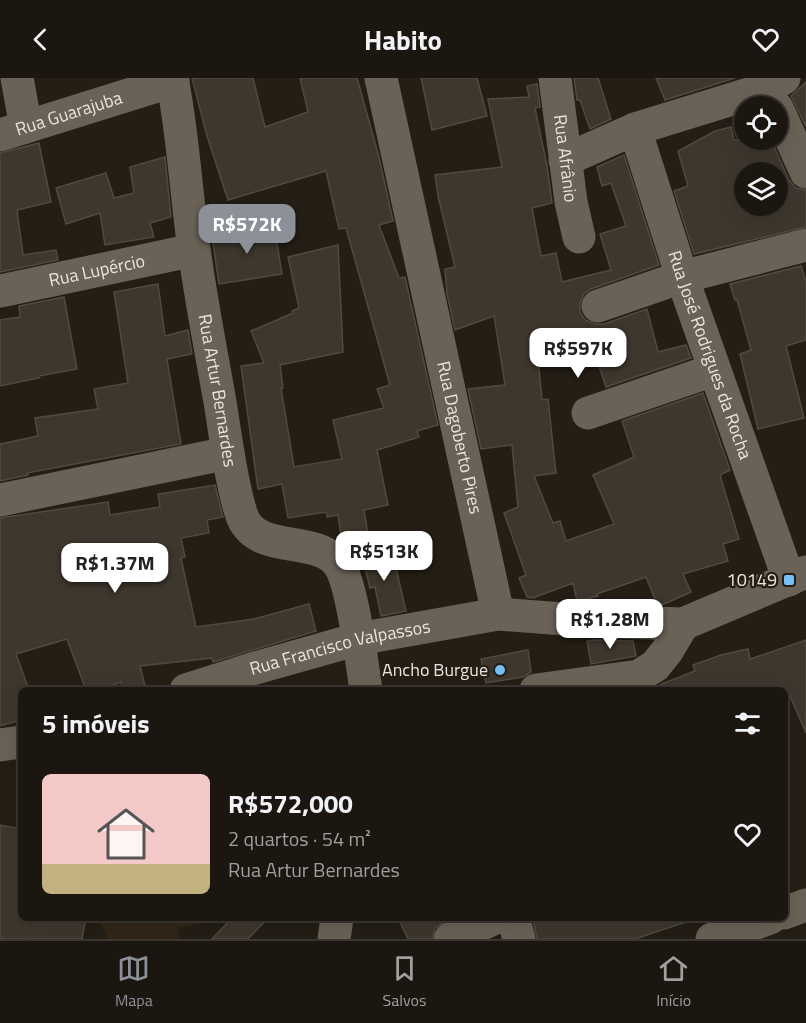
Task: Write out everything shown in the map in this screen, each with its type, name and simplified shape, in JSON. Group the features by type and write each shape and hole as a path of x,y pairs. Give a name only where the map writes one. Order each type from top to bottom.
{"street":[{"path":"13,131 17,78"},
{"name":"Rua Dagoberto Pires","path":"381,78 498,614"},
{"name":"Rua Afrânio","path":"555,78 571,202 579,237"},
{"name":"Rua Guarajuba","path":"13,131 172,80"},
{"name":"Rua Artur Bernardes","path":"172,80 194,250 228,453 241,514 247,525 268,540 322,552 337,562 345,576 366,687"},
{"path":"565,160 635,129 776,95 806,172"},
{"name":"Rua José Rodrigues da Rocha","path":"635,129 714,370 797,576"},
{"path":"598,306 682,277 806,245"},
{"name":"Rua Lupércio","path":"0,291 194,250"},
{"path":"588,413 714,370"},
{"path":"0,500 228,453"},
{"path":"498,614 590,621 683,624 797,576"},
{"name":"Rua Francisco Valpassos","path":"195,687 358,639 498,614"},
{"path":"576,687 630,683 655,666 683,624"},
{"path":"0,745 18,742"},
{"path":"788,911 806,905"},
{"path":"333,939 336,921"},
{"path":"450,939 489,921"},
{"path":"514,921 519,939"},
{"path":"712,939 762,921"}],"shaded area":[{"path":"100,921 212,921 178,928 180,939 107,939"}],"building":[{"path":"192,78 253,78 265,127 308,112 300,78 357,78 379,157 393,221 379,225 399,278 405,277 438,425 417,431 419,437 377,450 388,505 364,510 369,541 345,544 342,542 338,515 327,517 326,512 288,518 282,484 258,489 241,366 264,363 251,331 293,313 292,311 299,308 288,257 338,245 343,352 280,365 283,388 281,388 294,467 342,459 333,420 384,408 377,389 390,385 346,228 339,229 326,171 228,200 207,136"},
{"path":"421,78 477,78 487,116 432,130"},
{"path":"574,78 598,78 611,119 590,129 580,100 577,100"},
{"path":"656,78 735,78 665,100"},
{"path":"806,82 806,127 791,96"},
{"path":"537,84 540,107 535,108 552,203 532,208 541,256 556,253 562,282 611,270 600,234 626,226 611,183 602,186 597,167 624,155 659,265 591,289 584,294 580,303 580,312 585,320 595,324 604,324 647,309 658,352 686,345 691,358 606,387 591,342 538,357 542,400 548,399 556,473 534,476 553,523 560,521 566,541 614,524 593,475 634,457 622,421 703,393 730,470 720,475 739,539 723,544 728,561 683,574 691,592 662,605 657,604 646,577 597,594 598,596 577,601 573,583 533,598 527,597 519,578 526,575 504,513 518,507 512,445 481,449 468,389 505,385 494,316 455,330 447,294 445,269 455,267 435,175 502,167 488,99 529,97 527,86"},
{"path":"731,127 734,150 776,150 781,162 734,162 734,216 788,216 788,178 796,188 806,190 806,227 694,254 674,191 688,186 678,151 715,131"},
{"path":"39,143 51,202 17,210 23,255 56,250 58,260 0,272 0,153"},
{"path":"165,157 171,217 150,223 154,237 105,245 100,213 66,224 56,188 106,173 114,198 134,193 130,167"},
{"path":"274,225 282,274 219,284 212,236"},
{"path":"801,266 806,281 806,340 786,346 804,418 758,429 740,354 751,350 737,300 735,300 730,284"},
{"path":"158,284 165,336 188,330 192,354 167,359 181,444 27,473 28,475 0,481 0,444 38,436 35,418 98,409 94,389 128,383 114,292"},
{"path":"64,297 77,369 0,386 0,320 20,317 19,306"},
{"path":"215,485 223,517 207,520 209,533 181,538 185,557 181,558 196,627 254,619 309,604 316,631 213,662 212,658 140,666 145,687 122,687 121,682 108,687 85,687 67,639 16,654 28,687 18,687 18,721 0,726 0,518 108,502 110,515 160,507 158,494"},
{"path":"388,548 393,569 396,568 406,611 381,616 375,587 370,588 362,555"},
{"path":"806,640 806,733 790,696 788,697 788,687 657,687 695,671 693,665 721,655 748,649 750,659"},
{"path":"587,641 633,641 636,656 591,664"},
{"path":"528,650 531,672 523,677 486,683 481,659"},
{"path":"0,825 18,828 18,921 85,921 82,939 0,939"},
{"path":"229,921 265,921 248,939 212,939"},
{"path":"399,921 446,921 435,928 432,939 408,939"},
{"path":"534,921 686,921 635,939 537,939"}],"place":[{"name":"10149","path":"789,580"},
{"name":"Ancho Burgue","path":"500,670"}]}
